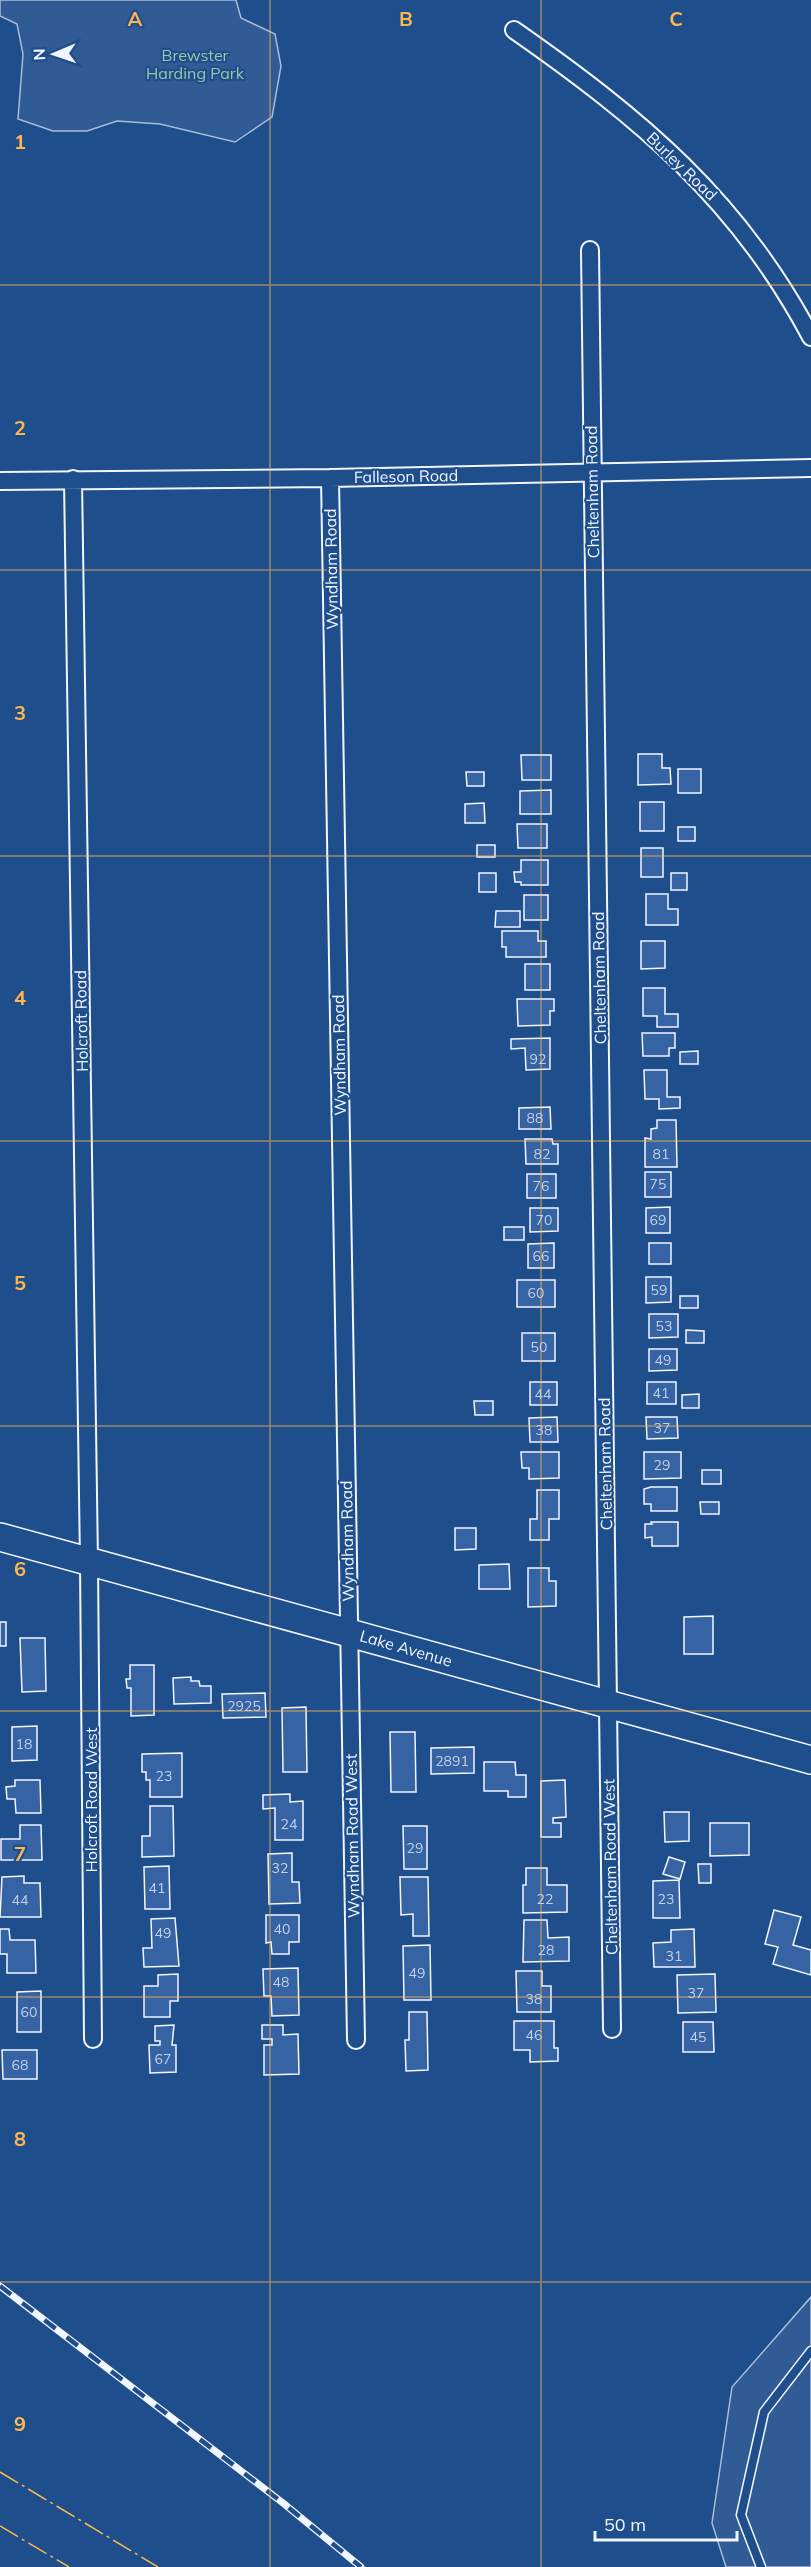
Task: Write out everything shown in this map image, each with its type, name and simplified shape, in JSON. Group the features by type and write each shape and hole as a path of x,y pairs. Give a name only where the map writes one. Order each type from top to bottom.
{"main road":[{"name":"Lake Avenue","path":"0,1537 811,1760"}],"street":[{"name":"Burley Road","path":"514,30 557,60 658,140 699,178 758,250 791,299 811,337"},
{"name":"Cheltenham Road","path":"590,250 608,1706"},
{"name":"Falleson Road","path":"0,481 330,478 811,468"},
{"name":"Wyndham Road","path":"330,478 349,1632"},
{"name":"Holcroft Road","path":"73,479 89,1562"},
{"name":"Holcroft Road West","path":"89,1562 93,2039"},
{"name":"Wyndham Road West","path":"349,1632 356,2040"},
{"name":"Cheltenham Road West","path":"608,1706 612,2029"}],"lane":[{"path":"761,2567 741,2515 764,2412 811,2351"}],"green space":[{"name":"Brewster Harding Park","path":"0,0 236,0 241,18 275,34 281,66 272,117 235,142 160,124 117,121 87,131 53,131 18,119 23,54 17,24 0,16"},
{"path":"811,2297 811,2567 726,2567 712,2523 732,2387"}],"building":[{"path":"638,754 662,754 662,768 670,768 671,784 638,785"},
{"path":"521,755 551,755 551,780 522,780"},
{"path":"678,769 701,769 701,793 678,793"},
{"path":"466,772 484,772 484,786 467,786"},
{"path":"551,790 551,814 520,814 520,791"},
{"path":"640,802 664,802 664,831 640,831"},
{"path":"484,803 485,823 465,823 465,804"},
{"path":"517,824 547,824 547,848 518,848"},
{"path":"678,827 695,827 695,841 678,841"},
{"path":"477,845 495,845 495,857 477,857"},
{"path":"641,848 663,848 663,877 641,877"},
{"path":"521,860 548,860 548,885 521,885 521,882 515,882 514,872 521,872"},
{"path":"479,873 496,873 496,892 479,892"},
{"path":"671,873 687,873 687,890 671,890"},
{"path":"646,894 668,894 668,909 678,909 678,925 646,925"},
{"path":"524,895 548,895 548,920 524,920"},
{"path":"496,911 520,911 520,927 495,927"},
{"path":"502,931 538,931 538,941 546,941 546,957 506,957 506,947 502,947"},
{"path":"641,941 665,941 665,968 641,969"},
{"path":"525,964 550,964 550,990 525,990"},
{"path":"643,988 665,988 665,1014 678,1014 678,1027 657,1027 657,1016 643,1016"},
{"path":"517,999 554,999 554,1011 550,1011 550,1025 518,1026"},
{"path":"642,1033 675,1033 675,1048 669,1048 669,1056 643,1056"},
{"path":"550,1038 550,1069 526,1070 525,1048 511,1049 511,1039"},
{"path":"698,1051 698,1064 680,1064 680,1052"},
{"path":"644,1070 667,1070 667,1097 680,1097 680,1108 659,1109 659,1099 645,1099"},
{"path":"550,1107 551,1129 519,1129 519,1108"},
{"path":"657,1120 676,1120 677,1167 645,1167 645,1138 651,1139 651,1129 657,1128"},
{"path":"525,1139 552,1139 553,1144 558,1144 558,1164 526,1164"},
{"path":"645,1172 671,1172 671,1197 645,1197"},
{"path":"527,1174 556,1174 556,1198 527,1198"},
{"path":"670,1207 670,1233 646,1233 646,1208"},
{"path":"530,1208 558,1208 558,1231 530,1232"},
{"path":"504,1227 524,1227 524,1240 504,1240"},
{"path":"554,1243 554,1268 528,1268 528,1244"},
{"path":"649,1243 671,1243 671,1264 649,1264"},
{"path":"646,1277 671,1277 671,1302 646,1303"},
{"path":"517,1280 555,1280 555,1307 517,1307"},
{"path":"680,1296 698,1296 698,1308 680,1308"},
{"path":"649,1314 678,1314 678,1337 649,1338"},
{"path":"686,1330 704,1331 704,1343 686,1343"},
{"path":"522,1333 555,1333 555,1361 522,1361"},
{"path":"649,1349 677,1349 677,1370 649,1371"},
{"path":"530,1382 557,1382 557,1405 530,1405"},
{"path":"647,1382 676,1382 676,1404 647,1404"},
{"path":"699,1394 699,1408 682,1408 682,1395"},
{"path":"474,1401 493,1401 493,1415 475,1415"},
{"path":"557,1417 558,1442 530,1442 529,1418"},
{"path":"646,1417 677,1417 678,1438 647,1439"},
{"path":"521,1452 559,1452 559,1478 529,1479 529,1468 522,1468"},
{"path":"644,1452 681,1452 681,1478 644,1479"},
{"path":"702,1470 721,1470 721,1484 702,1484"},
{"path":"677,1487 677,1511 651,1511 651,1504 644,1504 644,1489"},
{"path":"537,1490 559,1490 559,1519 549,1519 549,1540 530,1540 530,1519 537,1519"},
{"path":"700,1502 719,1502 719,1514 701,1514"},
{"path":"651,1522 678,1522 678,1546 652,1546 652,1537 645,1538 645,1524 652,1524"},
{"path":"455,1528 476,1528 476,1549 455,1550"},
{"path":"509,1564 510,1589 479,1589 479,1565"},
{"path":"528,1568 549,1568 549,1581 556,1581 556,1606 528,1607"},
{"path":"713,1616 713,1654 684,1654 684,1617"},
{"path":"0,1622 6,1622 6,1646 0,1646"},
{"path":"20,1638 45,1638 46,1691 22,1692"},
{"path":"130,1665 154,1665 154,1715 131,1716 131,1688 127,1688 126,1679 130,1679"},
{"path":"191,1677 191,1681 199,1681 200,1686 211,1686 211,1703 174,1704 173,1678"},
{"path":"265,1693 266,1717 223,1718 222,1694"},
{"path":"306,1707 307,1772 283,1772 282,1708"},
{"path":"37,1726 37,1760 12,1761 12,1727"},
{"path":"390,1732 415,1732 416,1792 391,1792"},
{"path":"474,1747 474,1773 431,1774 431,1748"},
{"path":"182,1753 182,1797 150,1797 150,1780 146,1780 146,1772 142,1772 142,1754"},
{"path":"484,1762 515,1762 516,1775 526,1775 526,1797 508,1797 508,1791 484,1791"},
{"path":"15,1780 40,1780 41,1813 16,1813 15,1799 7,1799 6,1787 15,1786"},
{"path":"565,1780 566,1817 553,1818 553,1823 561,1823 561,1837 541,1837 541,1781"},
{"path":"290,1794 290,1802 303,1801 303,1840 275,1840 275,1808 263,1809 263,1795"},
{"path":"150,1806 173,1806 174,1856 142,1857 142,1836 150,1836"},
{"path":"664,1812 689,1812 689,1841 665,1842"},
{"path":"710,1823 749,1823 749,1855 710,1856"},
{"path":"20,1825 41,1825 42,1860 1,1860 1,1839 20,1839"},
{"path":"403,1826 427,1826 427,1869 404,1869"},
{"path":"292,1853 292,1882 299,1882 300,1903 269,1904 268,1854"},
{"path":"669,1857 685,1862 680,1879 663,1874"},
{"path":"698,1864 711,1864 711,1883 699,1883"},
{"path":"169,1866 170,1909 145,1909 144,1867"},
{"path":"526,1868 547,1868 547,1885 567,1885 567,1912 523,1913 523,1885 526,1885"},
{"path":"24,1876 24,1883 40,1883 41,1917 0,1917 2,1877"},
{"path":"400,1877 428,1877 429,1936 413,1936 413,1914 401,1915"},
{"path":"679,1880 680,1918 653,1918 653,1881"},
{"path":"774,1910 801,1917 793,1945 811,1950 811,1975 773,1964 778,1947 765,1944"},
{"path":"266,1915 299,1915 299,1942 289,1942 289,1954 272,1954 271,1942 266,1943"},
{"path":"175,1918 179,1966 144,1967 143,1948 152,1948 151,1919"},
{"path":"524,1920 547,1920 548,1938 569,1937 569,1961 523,1962"},
{"path":"0,1929 9,1929 10,1940 35,1940 36,1973 7,1973 7,1954 0,1954"},
{"path":"694,1929 695,1967 654,1967 653,1943 671,1942 671,1930"},
{"path":"430,1945 431,2000 404,2000 403,1946"},
{"path":"298,1968 299,2015 272,2016 271,1996 264,1996 263,1969"},
{"path":"516,1971 542,1971 542,1986 551,1986 551,2012 517,2012"},
{"path":"178,1974 178,2001 170,2001 170,2017 144,2017 144,1986 158,1986 158,1975"},
{"path":"715,1974 716,2012 678,2013 677,1975"},
{"path":"41,1991 41,2032 17,2032 17,1992"},
{"path":"409,2012 427,2012 428,2070 406,2071 405,2040 409,2040"},
{"path":"514,2021 554,2021 554,2048 558,2048 558,2061 530,2062 530,2050 514,2050"},
{"path":"683,2022 713,2022 714,2052 683,2052"},
{"path":"174,2025 172,2045 176,2045 176,2072 150,2073 149,2045 160,2045 160,2041 155,2041 155,2026"},
{"path":"262,2025 283,2025 283,2035 298,2034 299,2074 264,2075 264,2045 272,2045 272,2039 262,2039"},
{"path":"2,2050 37,2050 37,2079 3,2079"}],"railway":[{"path":"0,2286 283,2503 361,2567"}],"power":[{"path":"0,2472 158,2567"},
{"path":"0,2526 69,2567"}]}
